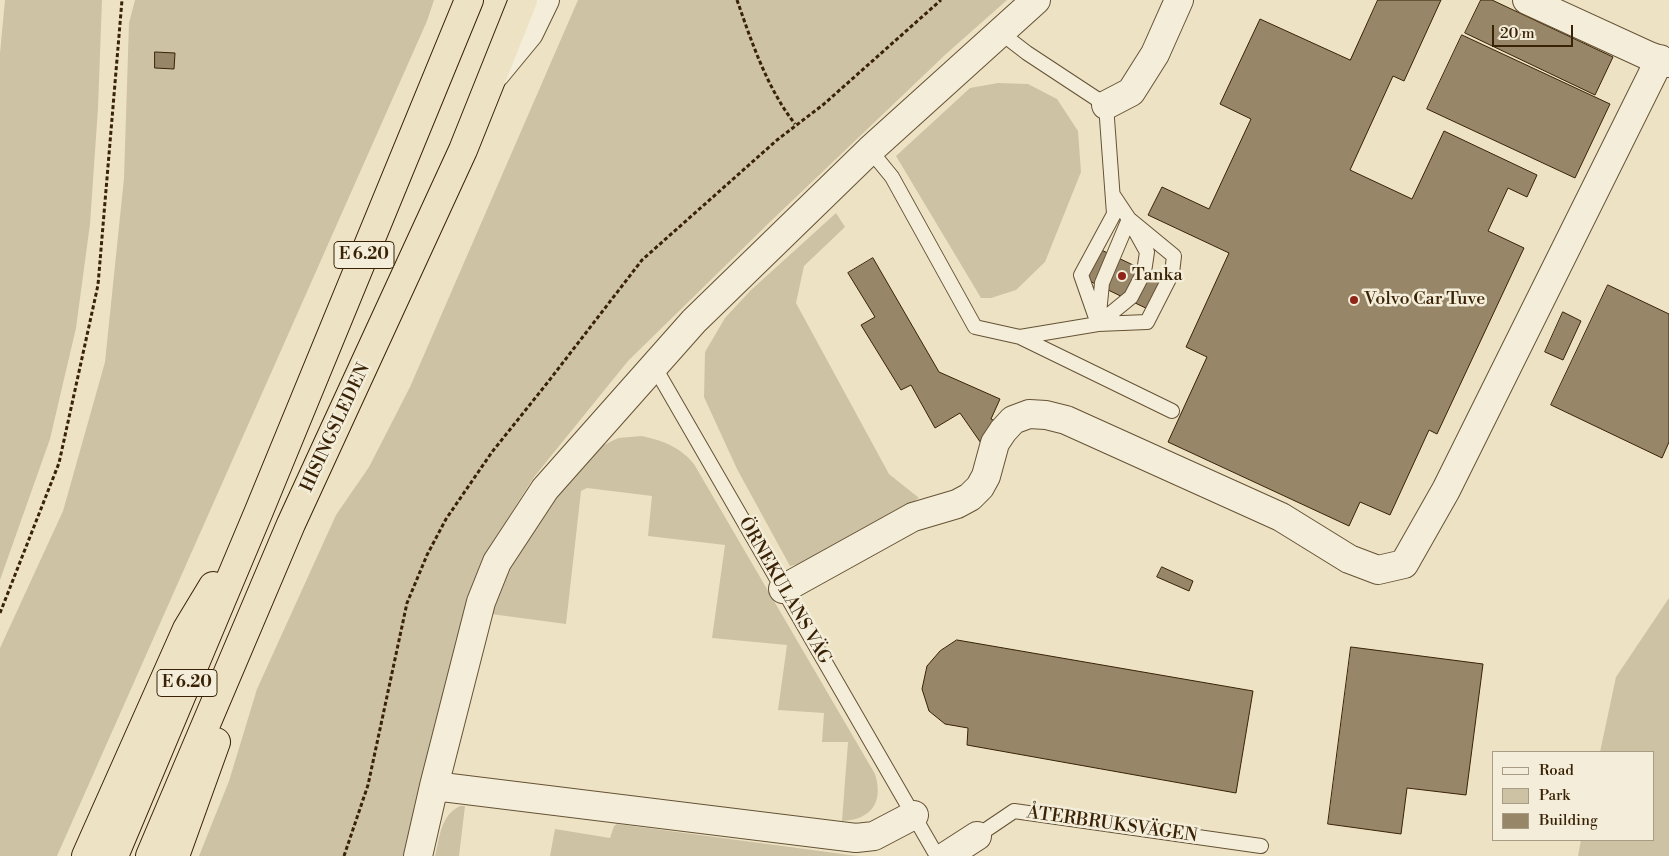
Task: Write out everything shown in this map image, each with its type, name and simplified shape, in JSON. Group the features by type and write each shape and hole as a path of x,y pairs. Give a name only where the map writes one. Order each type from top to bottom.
{"highway":[{"name":"HISINGSLEDEN","path":"114,856 260,510 469,0"},
{"name":"HISINGSLEDEN","path":"150,856 292,524 458,159 523,0"},
{"path":"86,856 187,629 260,510"},
{"path":"175,856 203,783 292,524"}],"street":[{"path":"492,78 529,33 546,0"},
{"path":"418,856 481,602 497,562 545,489 694,321 870,150 1036,0"},
{"path":"1106,105 1131,92 1155,54 1179,0"},
{"path":"783,589 913,517 957,504 970,496 980,487 986,476 995,444 1003,431 1013,420 1029,414 1046,415 1066,420 1281,517 1349,558 1378,570 1404,564 1446,490 1665,61 1527,0"},
{"path":"434,786 856,838 874,836 914,816"},
{"name":"ÅTERBRUKSVÄGEN","path":"946,856 977,836"}],"lane":[{"path":"1001,33 1106,105 1114,214 1081,275 1098,324"},
{"path":"870,150 892,177 975,327 1020,337 1172,411"},
{"path":"1098,324 1131,297 1144,272 1147,252 1113,195"},
{"path":"1020,337 1098,324 1147,322 1172,273 1174,256 1129,219"},
{"path":"1098,324 1102,283 1129,219"},
{"name":"ÖRNEKULANS VÄG","path":"654,366 937,856"},
{"name":"ÅTERBRUKSVÄGEN","path":"977,836 1014,811 1261,846"}],"path":[{"path":"0,613 59,463 98,285 122,0"},
{"path":"736,0 759,60 783,109 795,124"},
{"path":"344,856 368,785 407,603 427,555 446,519 492,452 642,260 795,124 824,104 941,0"}],"green space":[{"path":"5,0 102,0 98,108 90,224 76,328 50,439 0,580 0,53"},
{"path":"135,0 434,0 427,21 57,856 0,856 0,648 63,511 105,362 124,178 129,23"},
{"path":"578,0 1007,0 946,54 628,361 534,477 488,549 468,595 405,856 199,856 229,781 257,689 336,515 369,467 410,387"},
{"path":"998,83 1028,84 1057,99 1078,131 1081,172 1045,262 1016,290 991,298 981,298 896,156 970,88"},
{"path":"836,213 845,227 804,266 796,303 889,474 919,498 829,558 790,566 737,469 704,397 705,352 725,318 750,291"},
{"path":"642,436 671,446 683,453 694,464 875,774 878,793 873,808 868,813 852,820 842,821 848,742 822,742 824,713 778,710 787,645 712,638 725,545 648,536 652,496 587,488 581,491 566,624 491,614 508,561 561,486 600,447 618,438"},
{"path":"1669,598 1669,856 1578,856 1581,841 1654,841 1654,751 1600,751 1616,677"},
{"path":"460,806 465,806 459,856 435,856 440,834 448,815"},
{"path":"617,824 859,856 550,856 555,829 610,838 614,826"}],"building":[{"name":"Volvo Car Tuve","path":"1378,0 1441,0 1404,81 1393,76 1350,170 1412,199 1444,131 1537,175 1527,197 1508,188 1488,231 1524,248 1437,434 1429,430 1390,515 1360,502 1349,526 1168,442 1207,357 1186,347 1229,253 1148,215 1162,187 1209,209 1251,119 1220,104 1260,19 1350,60"},
{"path":"1481,0 1492,0 1613,57 1595,95 1465,33"},
{"path":"1462,35 1610,104 1575,178 1427,109"},
{"path":"155,52 175,53 174,69 155,68"},
{"path":"1095,247 1169,282 1154,312 1081,277"},
{"path":"873,258 939,372 1000,399 991,419 999,423 983,446 960,413 935,428 911,385 901,390 861,325 875,317 848,273"},
{"path":"1608,285 1669,314 1669,442 1662,458 1551,405"},
{"path":"1563,312 1581,321 1563,360 1545,352"},
{"path":"1162,567 1193,581 1189,591 1157,577"},
{"path":"957,640 1253,691 1236,793 967,745 968,728 945,724 929,711 922,689 927,666 940,651"},
{"path":"1351,647 1483,664 1466,795 1407,788 1401,834 1328,824"}],"place":[{"name":"Tanka","path":"1122,276"},
{"name":"Volvo Car Tuve","path":"1354,300"}]}
